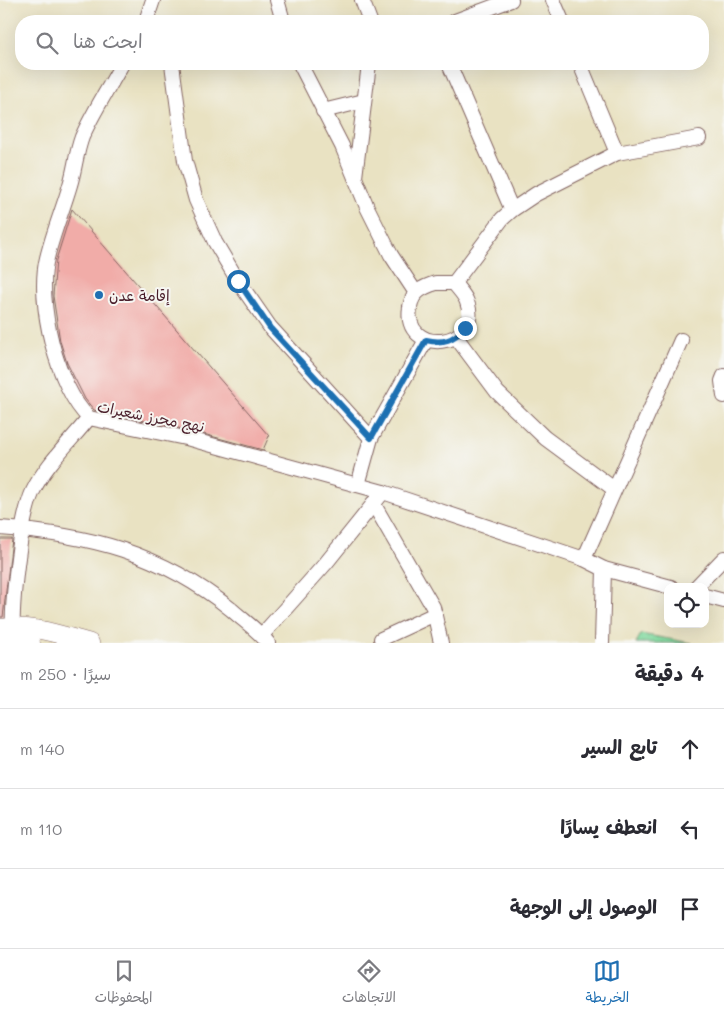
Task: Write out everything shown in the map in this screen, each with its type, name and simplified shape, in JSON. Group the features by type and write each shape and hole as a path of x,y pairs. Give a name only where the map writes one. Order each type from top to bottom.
{"main road":[{"path":"6,634 55,633 90,643"},
{"path":"6,634 31,643"}],"street":[{"path":"150,15 152,0"},
{"path":"276,0 281,15"},
{"path":"362,0 368,15"},
{"path":"472,15 511,0"},
{"path":"553,0 559,15"},
{"path":"89,418 78,408 61,375 50,336 45,299 46,259 71,184 82,138 119,70"},
{"path":"173,70 185,161 196,200 216,242 238,281 270,328 371,438"},
{"path":"303,70 391,255 416,293"},
{"path":"355,178 368,70"},
{"path":"452,70 512,210"},
{"path":"582,70 617,153"},
{"path":"323,111 364,101"},
{"path":"454,283 512,210 536,194 617,153 699,138"},
{"path":"436,283 454,283 467,302 469,315 465,328 456,337 436,342 426,340 414,328 410,320 411,303 416,293 424,287 436,283"},
{"path":"456,337 497,392 545,438 614,489"},
{"path":"358,484 371,438 426,340"},
{"path":"584,559 682,340"},
{"path":"724,376 722,381 724,396"},
{"name":"نهج محرز شعيرات","path":"6,634 22,530 33,491 52,463 89,418 190,440 358,484 584,559 604,569 664,585"},
{"path":"0,528 84,538 154,560 209,592 265,639 383,492"},
{"path":"373,503 433,607 441,643"},
{"path":"700,583 724,558"},
{"path":"602,643 604,569"},
{"path":"709,597 724,601"},
{"path":"381,639 398,637 435,614"}],"green space":[{"path":"641,634 692,643 636,643"}],"building":[{"name":"إقامة عدن","path":"72,209 269,436 263,450 192,431 94,410 85,399 67,363 60,341 53,296 56,260"},
{"path":"0,539 12,539 3,617 0,617"}],"place":[{"name":"إقامة عدن","path":"99,295"}],"route":[{"path":"238,281 270,328 371,438 426,340 447,342 456,337 465,328"}]}
